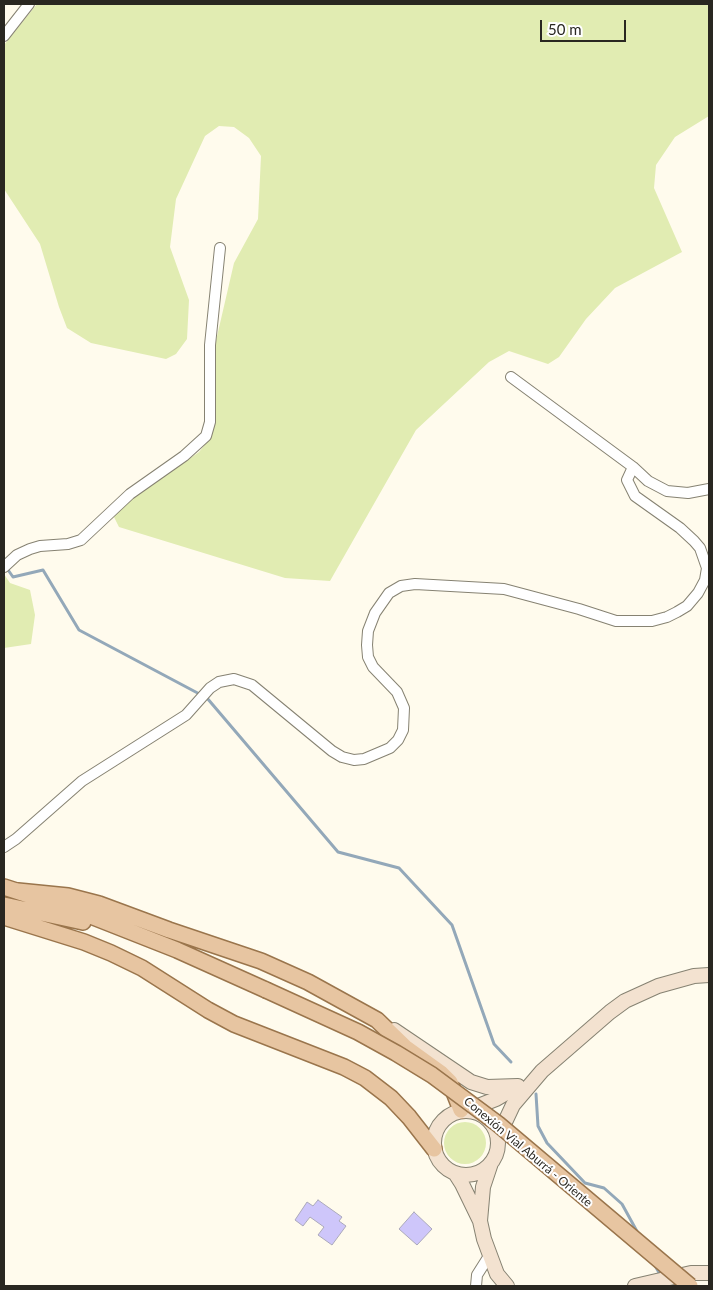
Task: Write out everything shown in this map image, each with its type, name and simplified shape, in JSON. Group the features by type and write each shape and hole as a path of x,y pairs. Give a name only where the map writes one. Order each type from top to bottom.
{"main road":[{"path":"11,889 78,911 137,935"},
{"path":"11,889 68,896 99,904 261,961 308,982 377,1020 471,1082 487,1087 518,1086"},
{"path":"4,905 137,935"},
{"path":"4,917 110,952 142,968 234,1024 344,1067 365,1078 391,1098 410,1118 434,1149 439,1161 449,1170 467,1175 478,1172 492,1162"},
{"name":"Conexión Vial Aburrá - Oriente","path":"137,935 358,1032 432,1075 498,1124 691,1279"},
{"path":"480,1221 483,1186 497,1150 498,1137 514,1105 542,1071 593,1026 625,1001 658,986 694,976 709,975"},
{"path":"377,1020 405,1047 441,1073 450,1082 464,1110 482,1115 496,1131 498,1137"},
{"path":"434,1149 433,1139 439,1124 451,1114 496,1100 542,1071"},
{"path":"455,1173 480,1221 489,1256 497,1274 507,1286"},
{"path":"635,1286 654,1281 691,1279 709,1272"}],"street":[{"path":"4,36 29,4"},
{"path":"4,567 17,555 40,546 68,544 81,540 130,494 184,456 206,436 210,422 210,345 220,248"},
{"path":"511,377 633,467 648,481 667,491 688,493 709,490"},
{"path":"4,847 16,839 82,781 180,719 201,700 210,688 220,682 234,680 252,685 332,751 342,757 354,760 383,753 398,740 403,730 404,708 397,692 373,667 368,657 368,631 381,602 396,588 415,584 504,589 616,621 652,621 678,612 687,606 698,593 705,580 707,568 700,548 694,541 680,528 635,496 627,480 633,467"},
{"path":"476,1286 478,1275 489,1256"}],"green space":[{"path":"37,4 709,4 709,116 675,137 656,165 654,188 682,252 615,288 586,319 559,357 548,364 509,351 489,362 416,430 330,581 285,578 119,527 114,517 122,506 199,452 212,436 215,345 234,263 258,219 261,156 249,138 234,127 219,126 205,136 176,199 170,247 189,300 187,339 176,354 166,359 91,343 67,328 40,244 4,189 4,45"},
{"path":"4,574 10,583 30,590 35,615 31,644 4,648"},
{"path":"469,1122 477,1125 483,1131 486,1143 483,1155 477,1161 461,1164 453,1161 447,1155 444,1139 447,1131 453,1125"}],"building":[{"path":"318,1200 342,1217 339,1221 346,1226 332,1245 318,1235 324,1227 310,1217 303,1226 295,1220 307,1202 313,1206"},
{"path":"414,1212 432,1229 417,1245 399,1229"}],"waterway":[{"path":"6,567 13,577 43,570 79,630 207,698 338,852 399,868 452,925 494,1044 511,1062"},
{"path":"536,1094 538,1126 547,1143 585,1183 604,1188 622,1204 639,1235"},
{"path":"654,1264 661,1276"}]}
